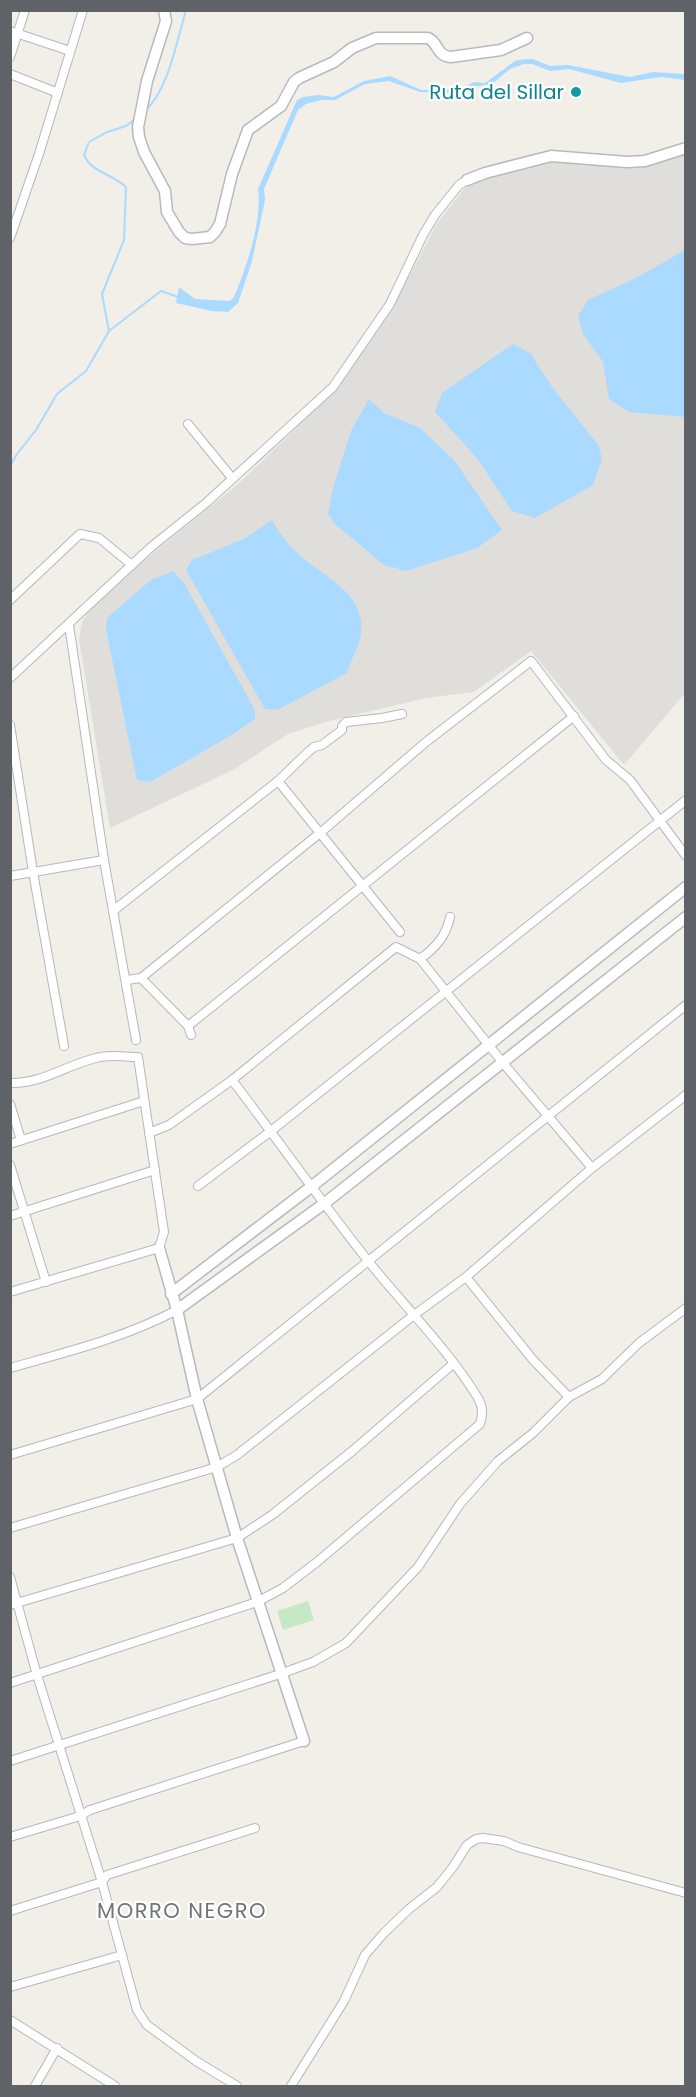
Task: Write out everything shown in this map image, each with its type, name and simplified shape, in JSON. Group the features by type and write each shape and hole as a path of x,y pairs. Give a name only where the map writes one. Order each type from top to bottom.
{"street":[{"path":"10,57 14,32 25,10"},
{"path":"10,238 83,10"},
{"path":"164,10 166,21 147,81 138,127 144,152 165,191 166,212 184,238 210,237 220,224 232,174 248,130 281,105 294,82 300,78 334,62 352,48 376,38 428,38 432,40 439,53 445,57 501,50 527,38"},
{"path":"14,32 70,51"},
{"path":"10,74 58,93"},
{"path":"10,678 132,565 206,503 333,387 390,304 435,215 459,185 475,176 551,156 627,162 645,161 686,148"},
{"path":"188,424 232,478"},
{"path":"10,600 80,534 99,538 132,565"},
{"path":"69,625 104,860 136,1040"},
{"path":"127,980 141,978 320,833 426,742 531,661 606,760 630,780 686,856"},
{"path":"113,911 278,782 307,753 315,747 322,746 342,730 346,722 402,714"},
{"path":"188,1026 574,716"},
{"path":"10,725 64,1046"},
{"path":"278,782 400,932"},
{"path":"198,1186 271,1131 686,800"},
{"path":"10,876 104,860"},
{"path":"171,1294 312,1187 686,887"},
{"path":"420,959 432,950 445,934 450,917"},
{"path":"10,1368 117,1337 177,1310 325,1203 686,917"},
{"path":"149,1134 170,1125 232,1080 396,947 420,959 503,1063 592,1168"},
{"path":"141,978 188,1026 191,1035"},
{"path":"10,1455 197,1399 686,1005"},
{"path":"10,1083 39,1080 99,1057 138,1057 164,1232 159,1248 177,1310 197,1399 237,1538 304,1741 10,1837"},
{"path":"10,1683 257,1602 284,1588 480,1424 482,1407 453,1364 369,1262 232,1080"},
{"path":"10,1528 217,1467 237,1455 414,1315 466,1277 592,1168 686,1095"},
{"path":"10,1144 144,1101"},
{"path":"10,1104 21,1140"},
{"path":"10,1165 46,1282"},
{"path":"10,1216 155,1170"},
{"path":"10,1292 159,1248"},
{"path":"466,1277 534,1361 569,1396"},
{"path":"10,1761 280,1674 313,1662 346,1643 418,1567 460,1504 498,1461 533,1433 569,1396 602,1379 639,1344 686,1308"},
{"path":"14,1604 237,1538 272,1515 351,1452 453,1364"},
{"path":"10,1577 14,1604 102,1882 137,2010 147,2025 196,2061 237,2086"},
{"path":"10,1911 102,1882 107,1875 255,1828"},
{"path":"291,2086 344,2001 365,1955 400,1917 436,1887 470,1841 483,1838 504,1841 518,1847 686,1893"},
{"path":"10,1988 122,1954"},
{"path":"10,2020 115,2086"},
{"path":"35,2086 57,2048"}],"shaded area":[{"path":"685,152 685,693 624,765 531,651 474,692 426,698 329,721 288,734 233,770 110,828 79,639 82,622 89,611 120,581 237,485 336,390 412,271 436,225 464,189 478,179 542,161 640,168"}],"green space":[{"path":"308,1601 314,1620 283,1630 277,1611"}],"water":[{"path":"533,59 550,66 568,65 630,77 653,72 685,74 685,80 661,77 621,83 569,69 550,71 532,64 524,64 510,69 492,84 472,87 461,93 420,92 389,81 365,84 335,100 306,104 298,110 264,189 265,200 252,261 238,303 228,312 176,303 179,287 195,299 230,301 234,297 256,230 258,189 297,100 318,95 334,97 364,81 390,76 421,90 460,89 474,82 485,83 515,61"},
{"path":"685,250 685,417 629,412 609,399 603,362 583,334 578,316 588,300 638,277"},
{"path":"513,344 531,354 552,387 599,446 602,460 593,485 535,518 512,511 477,458 435,412 442,393"},
{"path":"369,399 384,413 420,428 454,460 502,530 477,548 406,571 384,565 334,523 328,514 333,488 351,431"},
{"path":"272,520 282,536 304,559 343,589 358,608 361,620 360,638 347,673 277,710 265,709 186,570 192,560 244,539"},
{"path":"173,571 184,583 255,710 255,719 150,782 137,780 106,630 107,618 151,580"}],"waterway":[{"path":"146,110 154,101 166,77 186,10"},
{"path":"109,331 102,294 124,240 126,187 92,166 84,155 89,142 107,132 126,126 135,119"},
{"path":"10,466 36,430 57,394 86,371 109,331 161,291 178,297"}],"place":[{"name":"Ruta del Sillar","path":"576,92"}],"district":[{"name":"MORRO NEGRO","path":"182,1910"}]}
